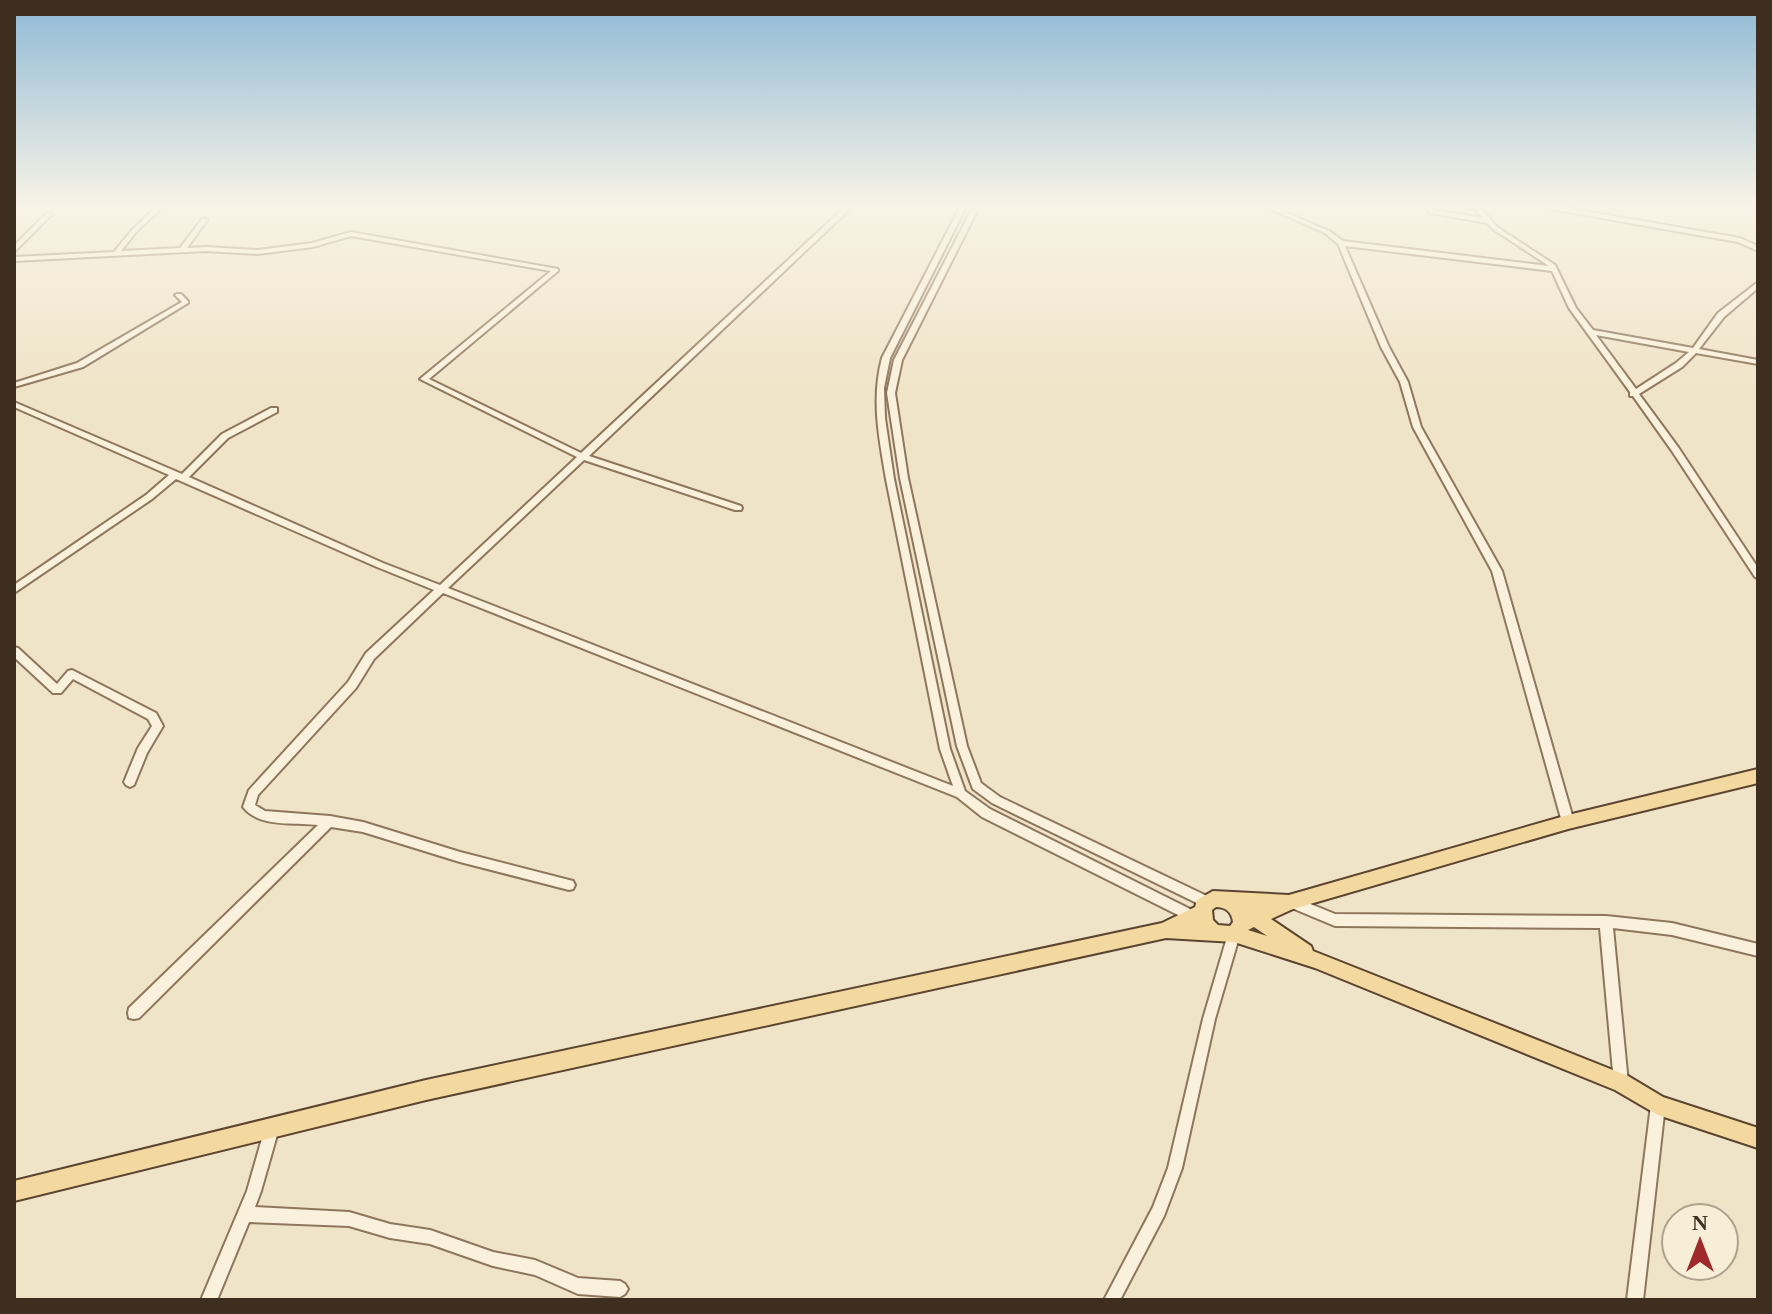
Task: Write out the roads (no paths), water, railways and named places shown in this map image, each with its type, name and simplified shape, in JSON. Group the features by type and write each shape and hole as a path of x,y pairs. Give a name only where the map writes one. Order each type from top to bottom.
{"main road":[{"path":"1204,917 1225,936 1240,917 1568,822 1758,776"},
{"path":"14,1191 441,1086 1164,931 1204,917 1221,899 1240,917 1315,960 1621,1083 1658,1105 1758,1138"},
{"path":"1240,917 1291,902"},
{"path":"1164,931 1204,917"},
{"path":"1240,917 1315,960"}],"street":[{"path":"535,266 556,270 495,317 424,379 583,457 738,508"},
{"path":"569,885 460,857 363,827 263,816 249,807 253,793 352,685 370,656 786,266"},
{"path":"933,266 886,358 880,393 890,479 933,698 945,749 961,794"},
{"path":"946,266 898,360 891,393 904,478 962,746 977,786 996,800 1204,917"},
{"path":"1351,266 1379,335 1404,382 1417,427 1497,571 1568,822"},
{"path":"1533,266 1555,269"},
{"path":"1553,266 1573,308 1675,449 1758,575"},
{"path":"1633,394 1679,365 1695,350 1721,315 1758,284"},
{"path":"14,385 80,365 186,302 179,295"},
{"path":"1591,332 1758,362"},
{"path":"14,404 439,589 961,794 986,813 1204,917"},
{"path":"14,590 180,476 225,436 274,410"},
{"path":"14,651 57,690 72,674 152,716 158,726 142,751 130,782"},
{"path":"134,1013 330,821"},
{"path":"1291,902 1335,920 1606,922 1672,929 1758,950"},
{"path":"1112,1300 1159,1211 1175,1168 1209,1019 1240,917"},
{"path":"1606,922 1621,1083"},
{"path":"1635,1300 1658,1105"},
{"path":"209,1300 244,1214 272,1128"},
{"path":"244,1214 349,1219 390,1231 430,1237 493,1259 535,1268 578,1286 620,1289"}]}
